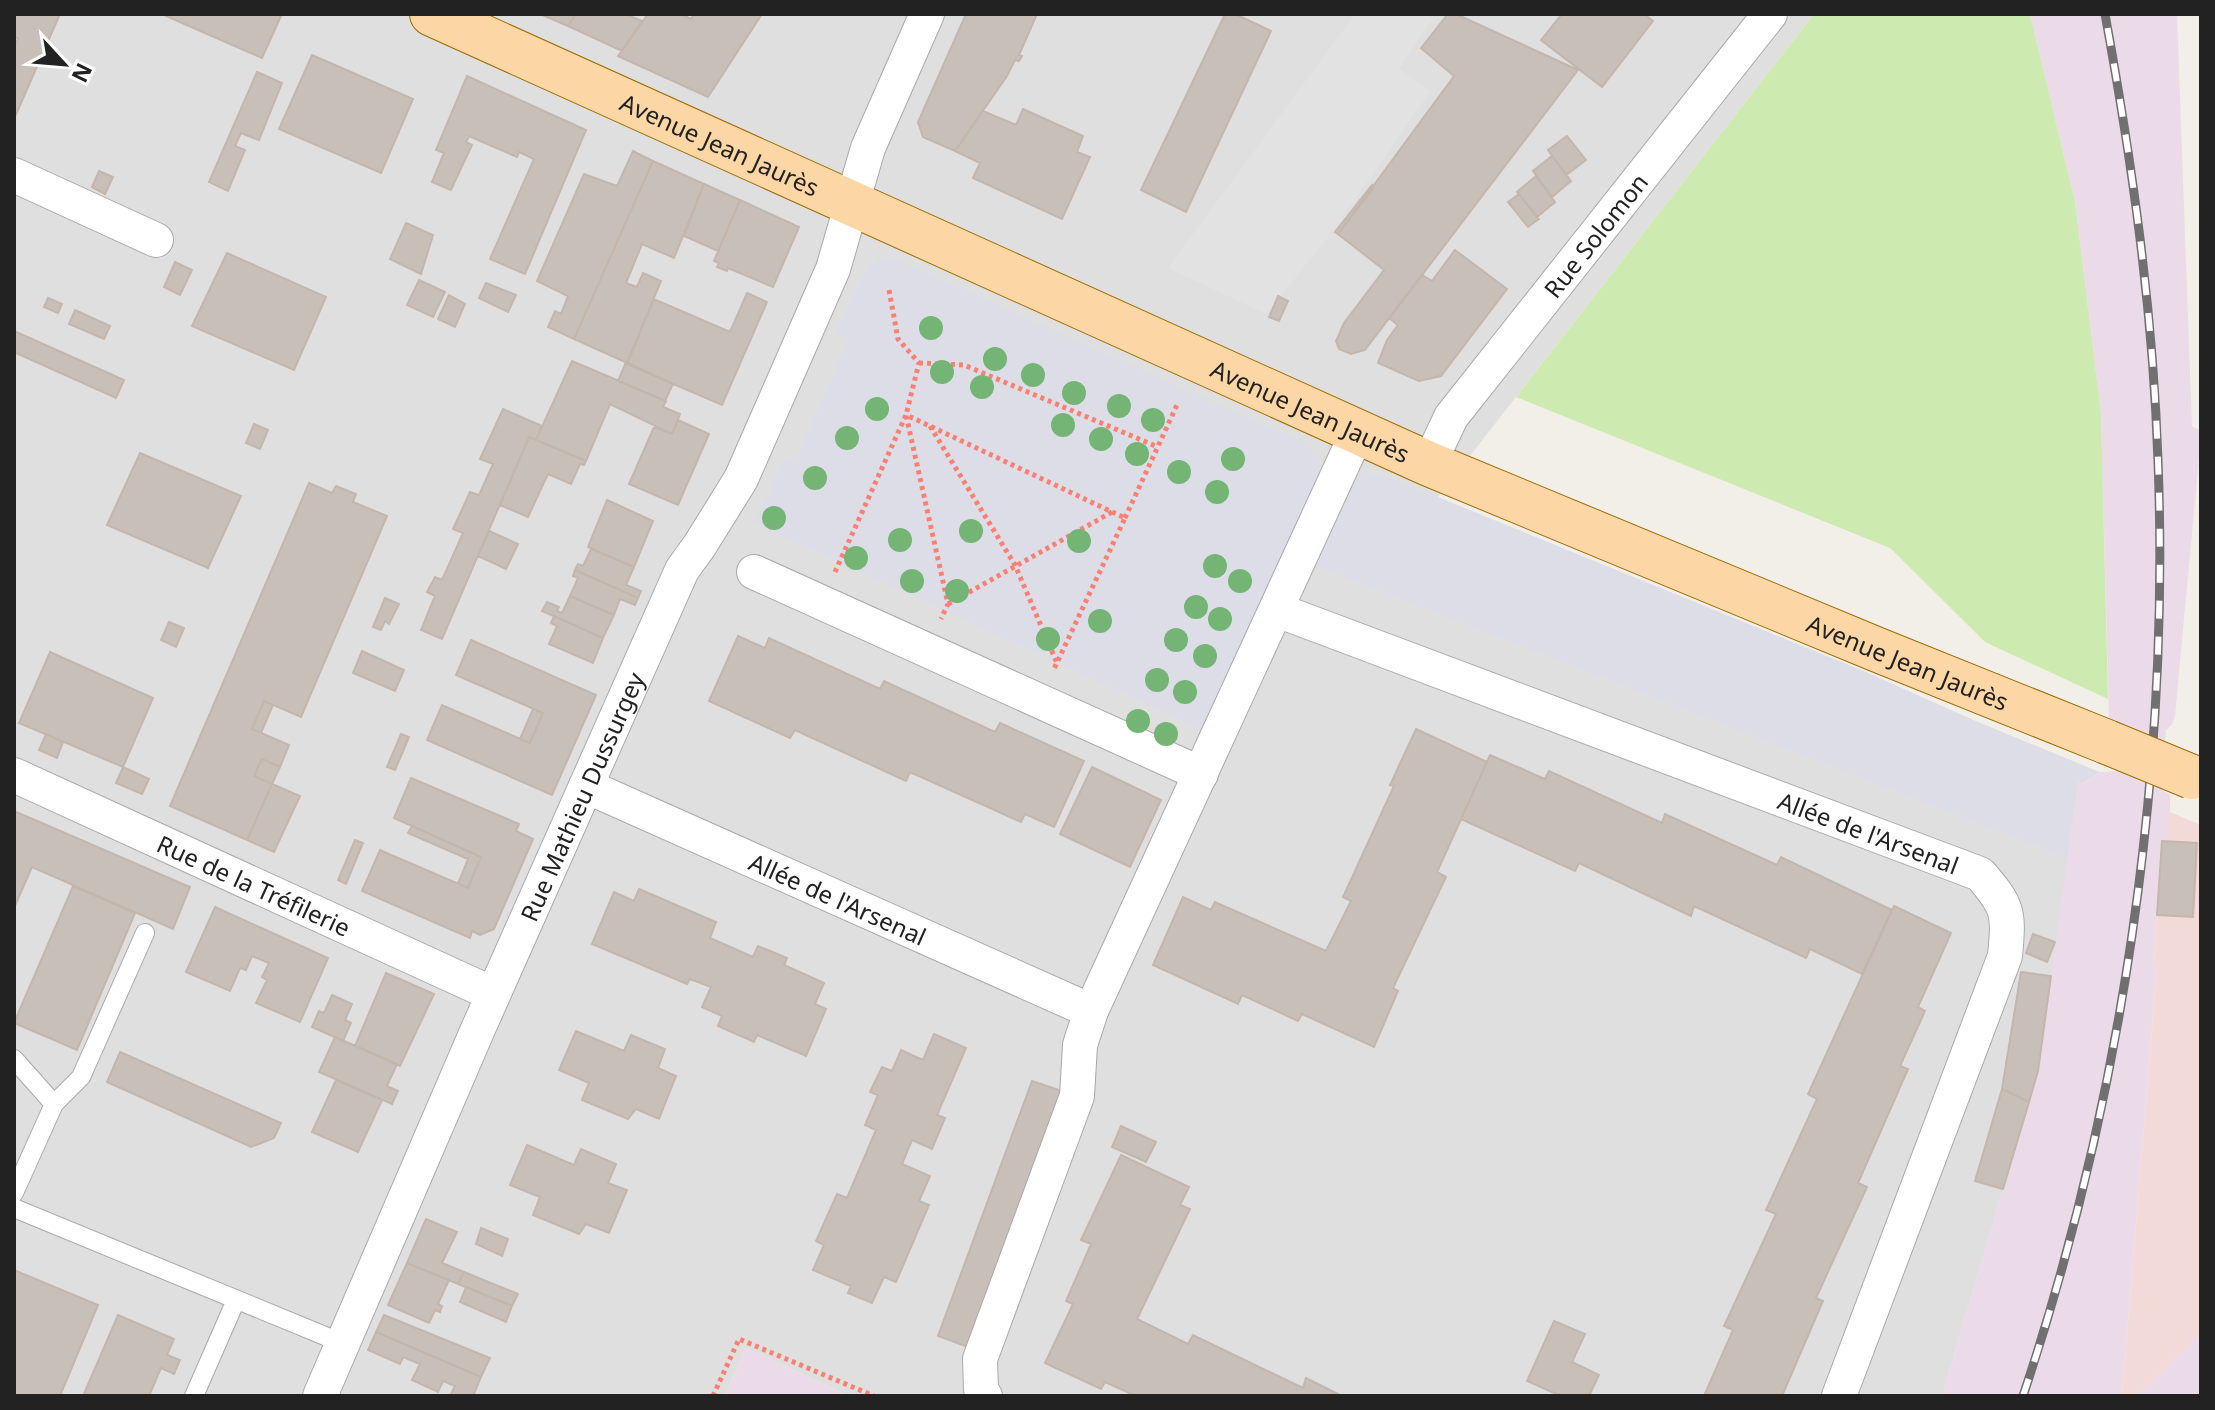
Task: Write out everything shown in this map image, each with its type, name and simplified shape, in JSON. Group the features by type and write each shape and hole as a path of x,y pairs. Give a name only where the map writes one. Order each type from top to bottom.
{"main road":[{"name":"Avenue Jean Jaurès","path":"432,14 1429,464 2197,779"}],"street":[{"name":"Rue Mathieu Dussurgey","path":"320,1396 493,994 682,570 741,479 833,269 868,148 927,14"},
{"name":"Rue Solomon","path":"1429,464 1451,417 1770,14"},
{"path":"14,175 156,240"},
{"path":"985,1396 981,1390 980,1359 1077,1096 1080,1045 1091,1011 1358,431"},
{"path":"754,572 1201,774"},
{"name":"Allée de l'Arsenal","path":"1277,610 1980,874 2001,898 2008,923 2005,956 1839,1396"},
{"name":"Rue de la Tréfilerie","path":"14,775 493,994"},
{"name":"Allée de l'Arsenal","path":"586,786 1091,1011"}],"lane":[{"path":"14,1193 54,1104 81,1077 145,933"},
{"path":"14,1059 54,1104"},
{"path":"14,1208 342,1343"},
{"path":"194,1396 236,1300"}],"path":[{"path":"889,290 898,339 919,363 964,365 1158,447"},
{"path":"834,575 906,415 919,363"},
{"path":"1040,700 1177,405"},
{"path":"906,415 1125,518"},
{"path":"906,415 948,604"},
{"path":"929,425 1015,565 1057,663"},
{"path":"927,649 948,604 1112,512"},
{"path":"713,1396 739,1339 874,1396"}],"shaded area":[{"path":"14,14 1814,14 1438,497 1868,673 2099,772 2083,783 2038,1071 1942,1396 849,1396 746,1348 725,1396 14,1396"},
{"path":"1355,14 1425,14 1433,18 1399,68 1430,92 1332,232 1266,314 1168,268"},
{"path":"2030,14 2177,14 2192,426 2201,431 2201,437 2175,716 2166,730 2162,790 2170,795 2170,812 2166,841 2162,841 2154,966 2157,967 2122,1396 1942,1396 2038,1071 2078,781 2084,783 2099,772 2117,771 2121,724 2109,720 2101,413 2075,202"},
{"path":"878,258 898,260 1306,443 1320,461 1320,475 1203,730 752,522 767,499 785,457 795,461 849,339 836,333 865,272"},
{"path":"1365,473 1383,475 1868,673 2099,772 2083,783 2078,781 2067,858 1313,565 1353,481"},
{"path":"2170,812 2201,825 2201,1334 2137,1396 2122,1396 2157,968 2154,967 2162,841 2166,840"},
{"path":"2201,1334 2201,1396 2137,1396"},
{"path":"746,1348 849,1396 725,1396"}],"green space":[{"path":"1814,14 2030,14 2075,202 2101,413 2108,699 1985,642 1890,548 1516,397"}],"building":[{"path":"14,14 60,14 14,119 14,47 18,39 14,37"},
{"path":"167,14 282,14 262,58"},
{"path":"540,14 576,14 568,26"},
{"path":"576,14 625,14 642,21 622,51 568,26"},
{"path":"648,14 681,14 691,19 694,14 762,14 708,97 618,56"},
{"path":"966,14 1037,14 1019,55 1022,56 1019,61 1015,60 955,151 923,137 918,122"},
{"path":"1225,14 1235,14 1271,31 1186,212 1141,190"},
{"path":"1448,14 1456,14 1578,70 1365,350 1351,354 1339,349 1336,341 1344,323 1384,270 1338,234 1454,76 1421,48"},
{"path":"1562,14 1644,14 1653,21 1602,87 1541,40"},
{"path":"312,55 413,99 381,173 279,129"},
{"path":"257,72 282,83 259,140 241,133 235,146 245,150 228,191 209,182"},
{"path":"467,76 586,130 525,274 490,259 534,159 519,152 517,157 469,136 466,142 472,145 451,190 432,182 444,153 436,150"},
{"path":"1023,109 1083,136 1077,152 1090,157 1062,219 973,178 980,163 955,151 983,111 1016,125"},
{"path":"1567,136 1586,160 1566,175 1548,150"},
{"path":"633,151 653,161 574,339 548,327 555,311 561,314 568,296 537,281 584,174 617,186"},
{"path":"1552,156 1571,181 1552,197 1533,171"},
{"path":"653,161 704,184 674,258 642,244 626,283 637,287 643,273 661,281 627,363 574,339"},
{"path":"99,171 113,177 105,194 92,187"},
{"path":"1536,176 1555,202 1537,217 1517,192"},
{"path":"704,184 740,200 718,251 684,236"},
{"path":"1372,185 1374,187 1338,234 1335,232"},
{"path":"1519,194 1539,219 1528,227 1508,202"},
{"path":"740,200 799,227 773,287 728,268 727,271 717,267 719,263 714,261"},
{"path":"406,223 433,235 421,274 390,259"},
{"path":"1455,250 1507,289 1441,376 1419,381 1378,363 1387,340 1398,325 1389,318 1422,275 1432,281"},
{"path":"227,253 326,297 294,370 192,326"},
{"path":"175,262 192,270 180,295 164,287"},
{"path":"419,280 445,292 433,317 407,305"},
{"path":"486,283 516,295 508,312 479,298"},
{"path":"747,293 767,302 722,405 627,364 654,299 730,332"},
{"path":"449,295 465,304 455,327 438,319"},
{"path":"1278,296 1288,301 1279,321 1269,317"},
{"path":"48,298 62,304 58,313 44,307"},
{"path":"75,310 110,326 104,339 69,324"},
{"path":"14,331 124,380 116,398 14,352"},
{"path":"572,361 666,401 663,407 680,414 672,434 610,404 586,461 536,440"},
{"path":"626,362 673,384 665,401 618,381"},
{"path":"503,409 542,426 536,440 529,437 442,639 421,630 435,596 427,592 435,577 442,580 463,533 453,529 470,492 479,495 493,464 480,459"},
{"path":"678,420 709,434 678,505 629,484 654,427 672,434"},
{"path":"254,424 268,430 260,449 246,443"},
{"path":"529,437 586,461 584,465 580,464 571,484 548,474 528,517 500,505"},
{"path":"140,453 241,496 208,568 107,525"},
{"path":"309,483 332,493 336,486 356,494 353,502 387,516 301,717 264,701 252,729 289,745 280,767 262,759 254,776 272,784 247,840 170,806"},
{"path":"607,500 653,521 634,567 588,547"},
{"path":"489,531 518,544 506,569 478,556"},
{"path":"591,549 634,567 626,585 641,591 638,598 575,570 578,564 583,566"},
{"path":"575,570 638,598 635,605 620,599 614,615 570,596 578,578 573,576"},
{"path":"570,596 614,615 603,638 542,611 547,602 559,607 557,611 562,613"},
{"path":"385,598 399,604 389,624 385,621 381,630 373,627"},
{"path":"554,616 603,638 593,663 549,644 557,626 551,623"},
{"path":"169,622 184,628 176,647 161,640"},
{"path":"738,636 765,648 769,638 880,689 884,681 995,732 1000,723 1084,761 1054,827 1025,814 1021,822 910,772 906,781 795,730 790,738 709,701"},
{"path":"471,640 596,695 552,795 427,740 442,705 530,743 543,713 456,675"},
{"path":"362,651 404,670 395,691 353,673"},
{"path":"50,652 153,698 123,767 19,723"},
{"path":"264,701 273,705 261,733 252,729"},
{"path":"533,709 543,713 530,743 520,739"},
{"path":"1416,729 1487,762 1437,872 1446,877 1393,988 1398,991 1374,1047 1302,1014 1298,1021 1242,995 1238,1004 1153,965 1183,897 1211,910 1215,902 1326,951 1351,901 1343,897 1394,786 1390,785"},
{"path":"46,734 63,742 57,758 39,750"},
{"path":"401,734 409,737 395,770 387,767"},
{"path":"1490,755 1545,779 1549,771 1662,823 1665,814 1777,865 1781,857 1892,910 1862,974 1810,949 1806,958 1694,906 1691,916 1579,863 1575,871 1461,819"},
{"path":"262,759 280,767 272,784 254,776"},
{"path":"123,767 149,779 142,794 116,783"},
{"path":"1092,767 1161,800 1130,867 1060,834"},
{"path":"411,778 519,824 516,831 533,839 494,929 480,935 472,931 470,938 362,891 380,850 468,888 481,857 394,818"},
{"path":"272,784 300,796 274,852 247,840"},
{"path":"14,811 190,887 173,929 32,867 14,908"},
{"path":"412,826 481,857 468,888 458,884 468,859 408,833"},
{"path":"355,840 363,843 346,884 338,880"},
{"path":"2162,841 2197,843 2193,917 2157,915"},
{"path":"73,886 135,913 77,1050 14,1023"},
{"path":"639,889 716,922 710,938 753,957 758,946 787,958 784,965 824,983 815,1004 826,1009 806,1056 757,1035 754,1042 718,1026 722,1016 702,1007 711,987 690,979 687,984 592,944 614,892 634,901"},
{"path":"1894,906 1951,933 1918,1007 1925,1011 1900,1066 1908,1069 1858,1183 1867,1187 1816,1298 1823,1301 1782,1396 1704,1396 1733,1330 1724,1326 1776,1214 1766,1210 1817,1099 1808,1094"},
{"path":"215,907 328,958 300,1022 256,1003 267,980 262,977 269,963 252,956 246,970 240,968 230,991 186,972"},
{"path":"2033,934 2055,942 2047,962 2026,953"},
{"path":"2021,972 2051,976 2038,1071 2029,1102 2002,1089"},
{"path":"386,973 434,994 400,1066 355,1046"},
{"path":"332,995 352,1004 345,1020 351,1023 343,1041 312,1027 319,1011 324,1013"},
{"path":"576,1031 624,1051 631,1035 665,1049 658,1068 676,1076 659,1119 636,1109 628,1119 582,1100 589,1083 559,1070"},
{"path":"934,1034 966,1048 937,1115 945,1118 932,1149 912,1140 902,1164 930,1176 919,1201 929,1205 896,1282 884,1277 872,1303 848,1293 851,1286 813,1270 824,1245 816,1241 837,1194 847,1198 876,1130 865,1125 878,1095 870,1092 882,1067 892,1071 901,1050 923,1060"},
{"path":"335,1037 397,1064 387,1086 398,1091 392,1104 319,1072"},
{"path":"120,1052 281,1123 274,1138 251,1147 107,1082"},
{"path":"336,1080 382,1100 358,1152 312,1132"},
{"path":"1032,1081 1062,1091 968,1347 938,1336"},
{"path":"2002,1089 2029,1102 2003,1189 1975,1181"},
{"path":"1121,1126 1156,1142 1146,1162 1112,1147"},
{"path":"527,1145 574,1165 581,1149 616,1164 608,1183 627,1190 609,1233 586,1224 579,1234 533,1215 540,1197 510,1185"},
{"path":"1121,1155 1189,1187 1180,1205 1190,1209 1137,1319 1188,1344 1193,1335 1303,1388 1306,1378 1342,1396 1136,1396 1105,1382 1101,1389 1045,1363 1073,1304 1066,1301 1091,1244 1081,1240"},
{"path":"426,1219 457,1232 442,1263 464,1272 458,1284 407,1263"},
{"path":"481,1228 508,1239 502,1256 476,1244"},
{"path":"407,1263 449,1280 438,1304 442,1306 440,1312 435,1310 429,1323 388,1305"},
{"path":"14,1270 98,1305 60,1396 14,1396"},
{"path":"464,1272 518,1294 512,1306 458,1284"},
{"path":"466,1287 512,1306 506,1322 460,1302"},
{"path":"118,1315 174,1339 167,1355 180,1360 174,1374 161,1368 149,1396 83,1396"},
{"path":"384,1315 490,1358 481,1377 376,1332"},
{"path":"1554,1321 1585,1334 1572,1362 1599,1375 1589,1396 1561,1396 1527,1381"},
{"path":"376,1332 481,1377 473,1396 450,1396 455,1386 443,1381 438,1392 412,1380 420,1364 403,1357 400,1364 368,1350"}],"railway":[{"path":"2023,1396 2058,1284 2088,1169 2112,1052 2132,934 2147,816 2156,697 2160,579 2158,461 2151,348 2132,181 2105,14"}]}
